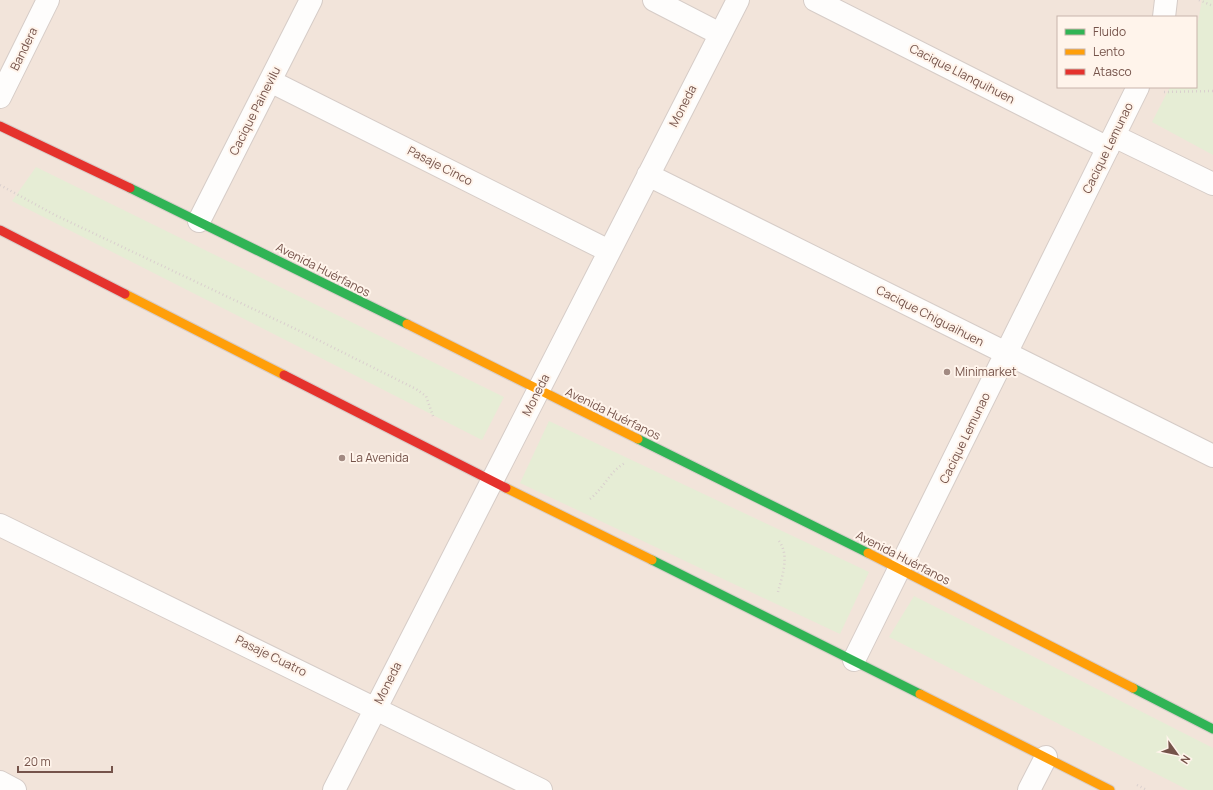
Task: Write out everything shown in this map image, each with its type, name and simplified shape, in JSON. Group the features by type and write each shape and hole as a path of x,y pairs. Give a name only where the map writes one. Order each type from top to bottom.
{"main road":[{"name":"Avenida Huérfanos","path":"0,126 199,221 900,569 1213,729"},
{"path":"0,230 492,481 854,660 1110,790"}],"street":[{"name":"Bandera","path":"0,97 48,0"},
{"name":"Cacique Painevilu","path":"199,221 311,0"},
{"path":"654,0 720,34"},
{"name":"Moneda","path":"334,790 738,0"},
{"name":"Cacique Llanquihuen","path":"815,0 1111,142 1213,184"},
{"path":"1164,16 1166,0"},
{"name":"Pasaje Cinco","path":"270,81 609,251"},
{"name":"Cacique Lemunao","path":"854,660 1138,88"},
{"name":"Cacique Chiguaihuen","path":"648,175 1213,456"},
{"name":"Pasaje Cuatro","path":"0,525 541,790"},
{"path":"1029,790 1046,757"},
{"path":"0,782 15,790"}],"path":[{"path":"1198,0 1213,6"},
{"path":"1138,88 1167,93 1213,91"},
{"path":"0,185 55,215 304,333 416,389 426,396 436,423"},
{"path":"586,502 598,493 617,467 631,462"},
{"path":"775,536 783,546 785,564 776,598"},
{"path":"1130,782 1147,790"}],"shaded area":[{"path":"0,0 1213,0 1213,790 0,790"}],"green space":[{"path":"1202,0 1213,0 1213,155 1152,122 1169,88 1197,88 1197,27"},
{"path":"36,167 504,397 482,440 12,201"},
{"path":"549,421 869,572 840,634 520,483"},
{"path":"914,596 1213,748 1213,790 1188,790 889,637"}],"traffic: fast":[{"path":"130,188 407,324"},
{"path":"638,439 868,553"},
{"path":"652,560 920,694"},
{"path":"1133,688 1213,729"}],"traffic: slow":[{"path":"125,294 284,375"},
{"path":"407,324 638,439"},
{"path":"506,488 652,560"},
{"path":"868,553 1133,688"},
{"path":"920,694 1110,790"}],"traffic: jam":[{"path":"0,126 130,188"},
{"path":"0,230 125,294"},
{"path":"284,375 506,488"}],"place":[{"name":"Minimarket","path":"947,372"},
{"name":"La Avenida","path":"342,458"}]}
